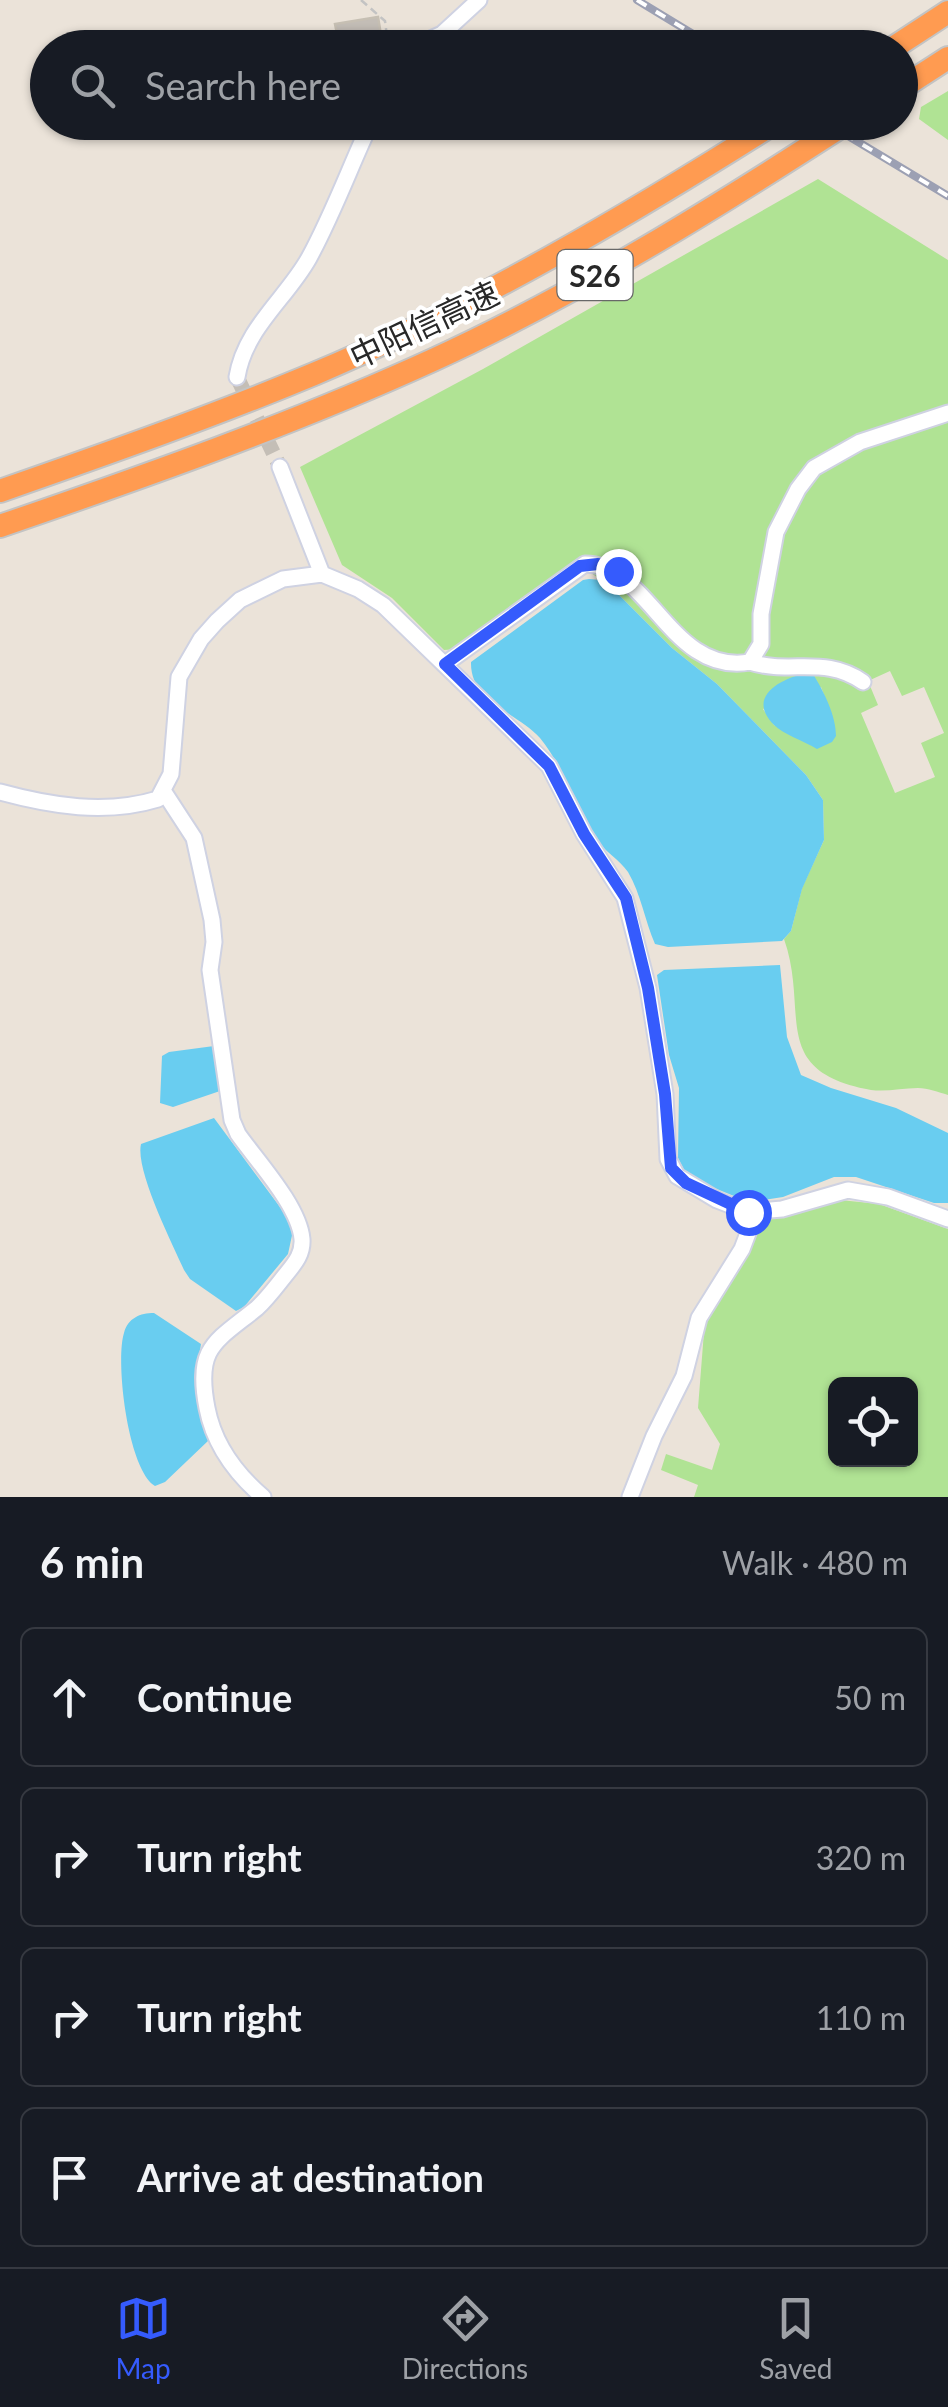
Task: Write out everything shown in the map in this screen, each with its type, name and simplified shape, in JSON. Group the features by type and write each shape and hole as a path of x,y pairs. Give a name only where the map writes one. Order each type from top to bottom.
{"highway":[{"path":"918,32 948,12"},
{"path":"918,77 948,58"},
{"name":"中阳信高速","path":"0,491 317,373 554,253 748,140"},
{"name":"中阳信高速","path":"0,526 184,461 434,360 644,248 819,140"}],"street":[{"path":"446,30 478,0"},
{"path":"238,377 254,333 312,251 363,140"},
{"path":"750,662 761,644 761,614 776,532 798,489 814,468 860,442 948,413"},
{"path":"280,468 322,574"},
{"path":"445,664 586,564 598,564 618,571 652,610 700,653 722,662 750,662 766,667 828,667 863,682"},
{"path":"0,792 48,804 85,807 158,799 171,774 179,677 201,638 229,609 283,579 322,574 371,596 549,766 584,834 626,898 648,988 665,1094 671,1168 686,1183 738,1209 756,1212 848,1190 888,1197 948,1220"},
{"path":"164,792 194,838 212,920 210,970 232,1120 296,1216 302,1240 297,1261 259,1306 216,1340 204,1366 203,1388 212,1435 242,1479 263,1497"},
{"path":"630,1497 684,1376 700,1318 742,1249 756,1212"}],"path":[{"path":"361,0 385,20 386,30"}],"green space":[{"path":"948,91 948,140 919,119 921,107"},
{"path":"818,179 948,260 948,1095 922,1088 871,1090 838,1081 817,1069 805,1053 798,1035 791,966 784,939 791,931 802,888 824,840 823,800 806,775 717,684 672,648 610,586 575,562 458,649 444,650 392,598 342,565 300,467 483,369","holes":["890,671 902,696 924,687 944,733 921,743 935,777 895,793 861,713 878,705 868,681","821,687 826,700 817,748 774,725 763,709"]},
{"path":"840,1200 879,1204 948,1229 948,1497 694,1497 698,1485 661,1470 666,1454 712,1470 720,1444 698,1408 705,1319 762,1221"}],"water":[{"path":"589,579 610,586 672,648 717,684 806,775 823,800 824,840 802,889 791,931 782,941 668,947 655,944 628,872 596,839 549,750 530,729 478,688 471,662"},
{"path":"806,673 813,674 821,688 835,728 832,742 817,749 774,725 764,706 765,698 777,685"},
{"path":"780,965 787,1037 801,1075 896,1108 948,1133 948,1203 934,1203 856,1177 834,1177 783,1197 744,1200 697,1181 684,1170 678,1158 679,1088 669,1055 657,975 664,970"},
{"path":"214,1046 220,1091 173,1107 160,1103 162,1056"},
{"path":"214,1118 294,1226 288,1254 244,1307 236,1311 190,1279 184,1270 156,1207 141,1156 141,1144"},
{"path":"154,1313 201,1344 197,1368 209,1440 165,1482 155,1486 146,1476 131,1438 121,1367 128,1324 139,1315"}],"building":[{"path":"378,17 380,30 336,30 335,24"}],"tunnel":[{"path":"237,377 280,467"}],"railway":[{"path":"637,0 686,30"},
{"path":"855,140 948,196"}],"route":[{"path":"618,571 598,564 580,566 445,664 554,772 584,834 626,898 648,988 665,1094 671,1168 686,1183 748,1212"}]}
